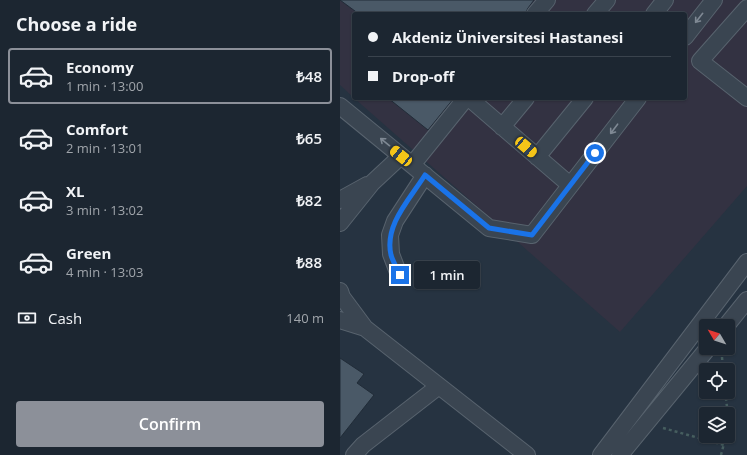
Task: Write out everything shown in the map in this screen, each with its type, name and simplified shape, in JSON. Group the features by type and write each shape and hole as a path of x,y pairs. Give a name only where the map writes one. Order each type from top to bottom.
{"lane":[{"path":"537,12 547,0"},
{"path":"597,12 607,0"},
{"path":"656,12 665,0"},
{"path":"687,34 714,0"},
{"path":"744,89 700,61 747,8"},
{"path":"340,200 407,160 465,100"},
{"path":"469,100 570,185"},
{"path":"502,127 524,100"},
{"path":"537,157 583,100"},
{"path":"340,106 489,228 532,235 636,100"},
{"path":"400,275 391,254 390,235 395,221 425,175"},
{"path":"340,223 372,182"},
{"path":"601,455 747,262"},
{"path":"340,291 342,297 365,328 527,455"},
{"path":"732,319 747,300"},
{"path":"340,320 365,328"},
{"path":"620,455 646,423 710,355"},
{"path":"354,455 362,445 439,386"}],"path":[{"path":"646,423 724,445 721,455"}],"shaded area":[{"path":"340,0 747,0 747,186 620,332 356,100 687,100 687,12 352,12 352,96 340,85"}],"building":[{"path":"340,0 534,0 526,12 356,12"},
{"path":"390,100 452,100 428,130"},
{"path":"340,358 364,374 357,383 374,395 340,438"}],"route":[{"path":"400,275 391,254 390,235 395,221 425,175 489,228 532,235 595,153"}]}
